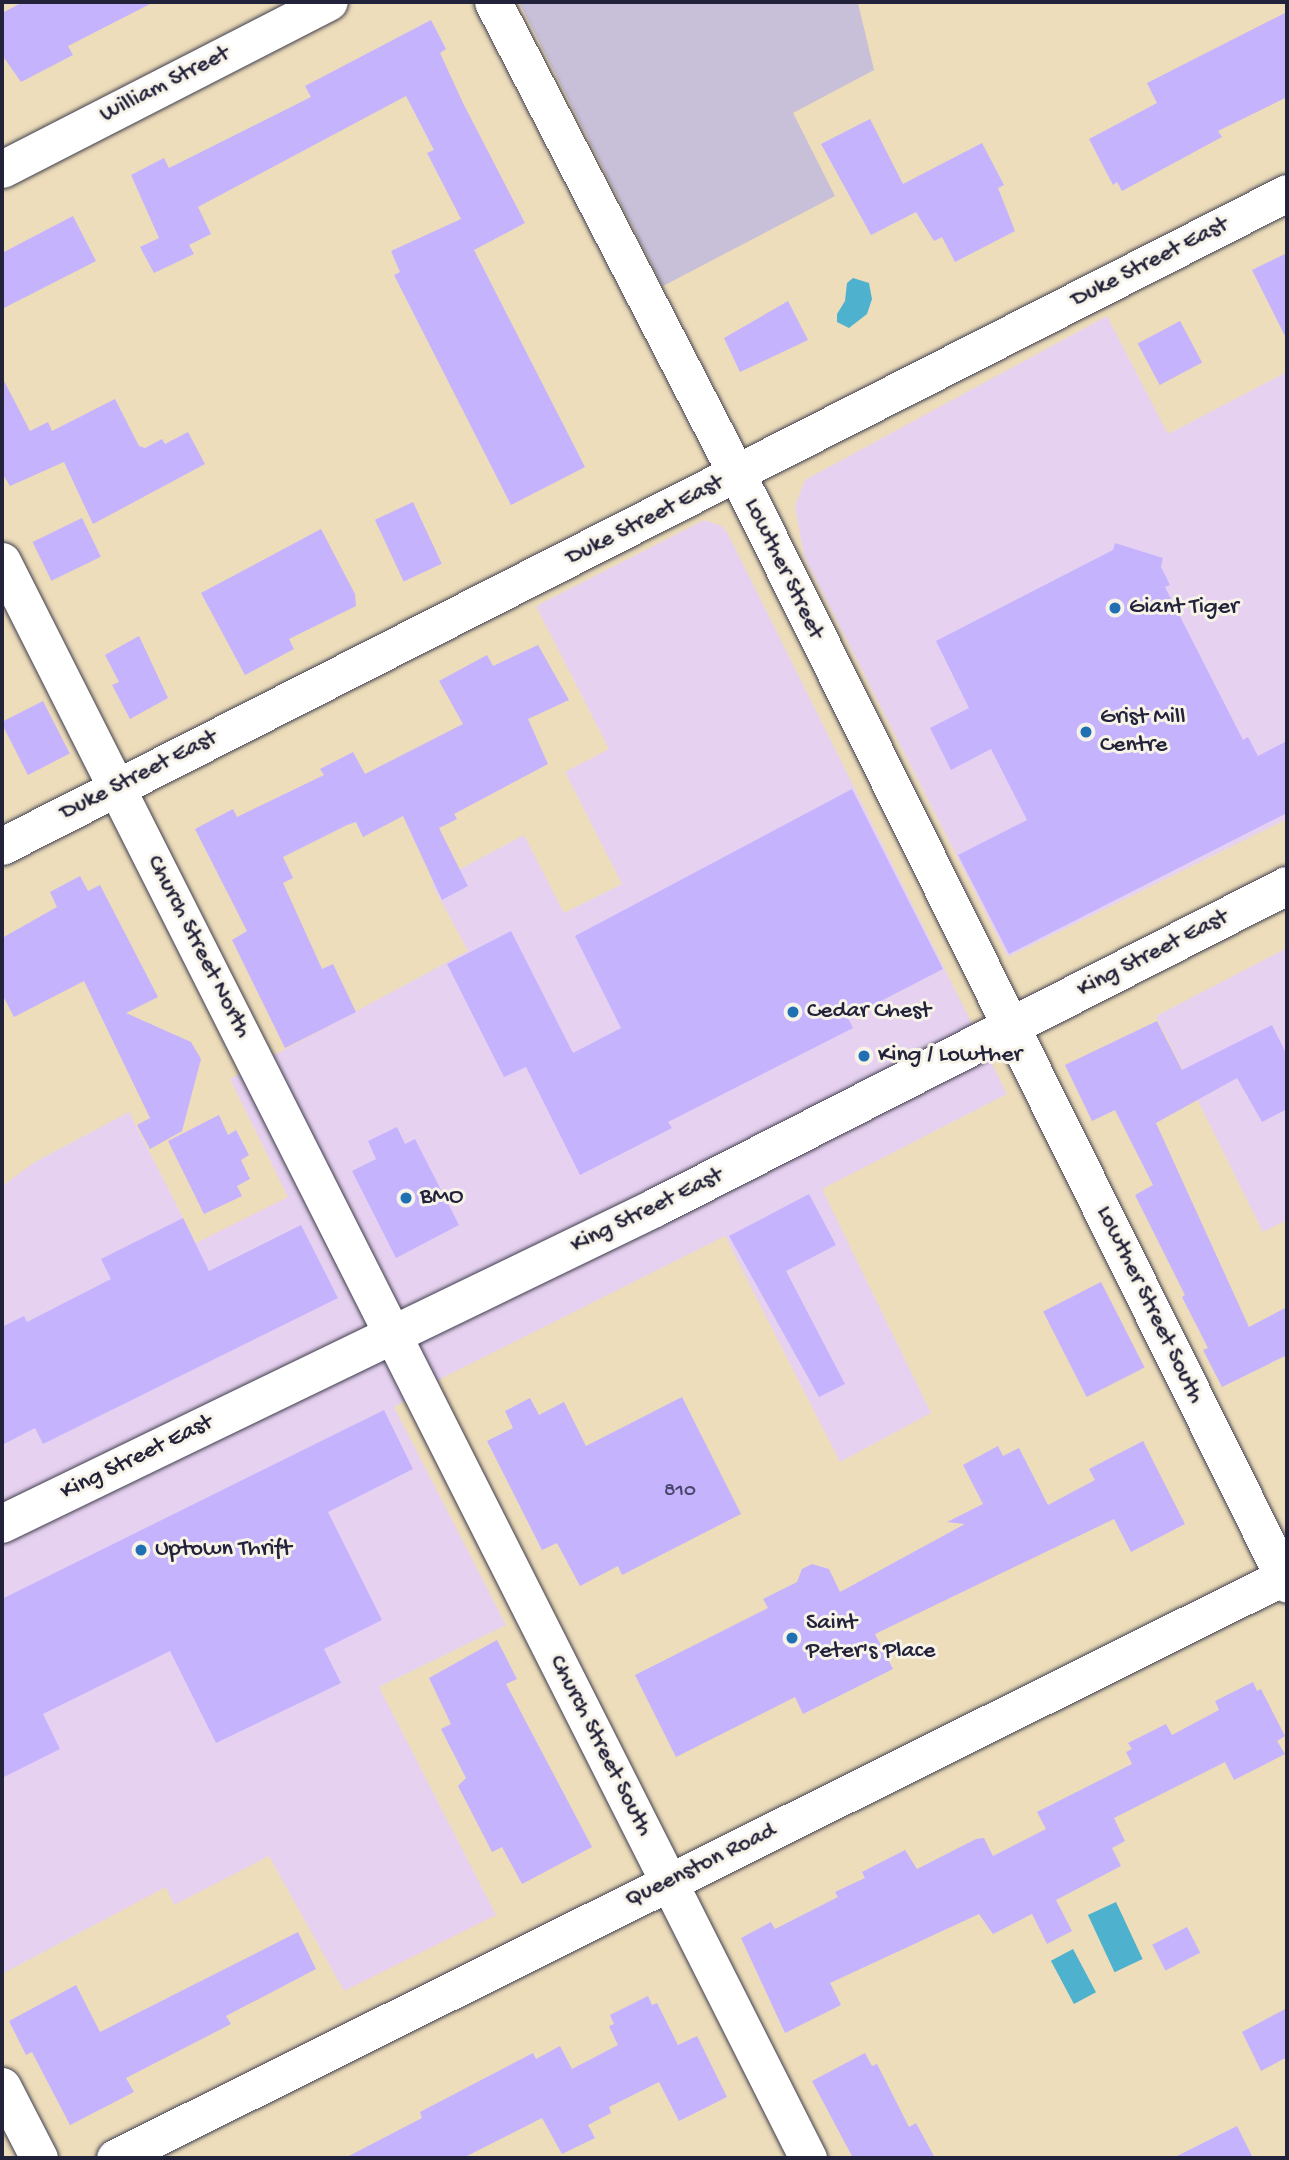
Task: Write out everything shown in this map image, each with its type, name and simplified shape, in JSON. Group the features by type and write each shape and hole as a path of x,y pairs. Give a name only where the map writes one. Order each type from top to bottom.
{"main road":[{"name":"King Street East","path":"2,1524 655,1208 1287,886"}],"street":[{"name":"William Street","path":"2,169 329,2"},
{"name":"Lowther Street","path":"493,2 736,474 1013,1026"},
{"name":"Duke Street East","path":"2,846 1287,193"},
{"name":"Church Street North","path":"2,561 394,1334"},
{"name":"Lowther Street South","path":"1013,1026 1286,1578"},
{"name":"Church Street South","path":"394,1334 808,2158"},
{"name":"Queenston Road","path":"115,2158 1286,1578"},
{"path":"2,2086 39,2158"}],"shaded area":[{"path":"519,2 858,3 874,70 793,113 835,196 663,286"},
{"path":"1107,316 1168,434 1287,372 1287,819 1008,957 804,556 795,506 805,480"},
{"path":"704,520 722,526 728,534 1007,1094 822,1189 931,1413 840,1462 725,1236 446,1376 394,1407 506,1625 379,1687 496,1915 344,1991 269,1856 174,1905 166,1887 2,1974 2,1186 35,1162 129,1112 196,1243 288,1197 230,1079 468,951 432,884 524,835 564,913 622,884 565,772 609,749 536,606"},
{"path":"1287,948 1287,1220 1263,1232 1156,1016"}],"water":[{"path":"853,278 869,283 872,299 867,314 849,328 837,322 837,314 845,301 847,283"},
{"path":"1116,1902 1143,1959 1115,1972 1088,1915"},
{"path":"1073,1949 1096,1992 1074,2004 1051,1961"}],"building":[{"path":"23,2 154,2 68,46 73,55 21,82 2,55 2,13"},
{"path":"1287,12 1287,97 1218,131 1222,137 1122,191 1117,182 1113,185 1089,139 1157,103 1147,83"},
{"path":"431,20 446,49 440,53 463,103 525,223 474,250 585,467 511,505 394,275 400,272 391,251 461,219 427,153 434,150 406,96 198,207 211,234 189,245 194,254 154,273 140,247 159,238 131,175 164,158 169,168 311,97 305,86"},
{"path":"870,119 903,184 982,143 1004,185 998,188 1015,231 955,262 942,237 934,241 916,212 871,235 821,144"},
{"path":"73,216 96,261 2,309 2,253"},
{"path":"1287,253 1287,340 1252,270"},
{"path":"788,301 808,340 740,372 724,338"},
{"path":"1180,321 1202,362 1160,385 1138,344"},
{"path":"2,377 30,431 48,422 52,431 115,399 139,446 145,448 162,439 165,444 188,432 205,464 93,524 64,462 10,486 2,473"},
{"path":"413,502 442,564 404,581 375,520"},
{"path":"82,518 101,557 51,581 33,542"},
{"path":"321,529 355,594 356,606 289,639 294,649 245,675 201,593"},
{"name":"Grist Mill Centre","path":"1115,543 1163,558 1161,567 1170,585 1165,587 1243,740 1248,737 1258,756 1287,741 1287,813 1009,954 958,855 1027,820 991,749 951,770 930,728 969,708 936,641 1113,550"},
{"path":"139,636 168,698 130,719 112,685 119,682 105,655"},
{"path":"538,645 569,700 528,719 548,764 454,814 457,819 439,828 468,886 442,900 403,816 363,837 356,822 347,825 283,857 293,878 283,883 322,969 333,964 356,1012 285,1048 232,940 247,931 195,829 233,809 237,817 324,775 320,769 353,752 365,774 463,724 439,681 487,655 493,666"},
{"path":"43,701 70,754 28,775 2,722"},
{"path":"852,789 943,969 848,1018 853,1028 668,1122 672,1128 580,1175 526,1067 504,1077 447,964 511,931 573,1053 621,1028 575,936"},
{"path":"80,876 88,891 100,885 158,997 126,1013 191,1042 201,1059 182,1131 150,1149 137,1125 150,1118 84,981 14,1017 2,994 2,938 57,907 50,892"},
{"path":"1157,1021 1182,1070 1272,1025 1287,1055 1287,1109 1262,1122 1237,1078 1156,1123 1249,1327 1287,1307 1287,1355 1222,1387 1203,1350 1208,1348 1182,1297 1185,1295 1135,1195 1153,1185 1115,1110 1092,1121 1065,1065"},
{"path":"219,1115 228,1135 236,1130 249,1155 241,1160 250,1179 237,1186 242,1196 204,1214 168,1141"},
{"name":"BMO","path":"397,1127 405,1144 415,1139 459,1225 396,1258 352,1171 376,1159 368,1141"},
{"path":"809,1194 836,1245 786,1271 845,1384 819,1397 729,1236"},
{"path":"183,1218 209,1271 301,1225 338,1298 43,1444 35,1428 2,1445 2,1327 24,1316 27,1322 111,1279 101,1259"},
{"path":"1101,1282 1145,1368 1087,1397 1043,1312"},
{"path":"682,1397 741,1514 622,1575 618,1566 580,1586 557,1543 542,1550 487,1441 513,1428 505,1411 530,1398 539,1415 564,1402 586,1446"},
{"path":"384,1410 413,1469 328,1512 382,1620 324,1649 341,1683 216,1743 170,1651 43,1714 60,1749 2,1778 2,1599"},
{"path":"1143,1441 1185,1524 1131,1552 1114,1519 875,1634 893,1669 803,1714 795,1697 676,1757 635,1675 768,1608 763,1599 797,1582 802,1569 812,1564 829,1569 840,1592 965,1524 947,1522 983,1504 963,1465 998,1446 1003,1456 1019,1448 1048,1505 1095,1480 1089,1469"},
{"path":"497,1640 517,1679 506,1684 592,1847 522,1884 502,1847 492,1852 458,1786 466,1778 441,1729 451,1724 429,1678"},
{"path":"1253,1682 1257,1691 1261,1689 1285,1736 1277,1741 1285,1754 1234,1780 1225,1762 1114,1818 1125,1841 1112,1848 1121,1866 1056,1900 1072,1931 1047,1944 1032,1914 993,1934 979,1914 830,1983 841,2005 785,2033 741,1938 771,1922 775,1929 838,1897 835,1892 865,1878 862,1872 905,1850 917,1869 976,1839 984,1838 993,1856 1046,1829 1037,1812 1132,1764 1126,1752 1132,1749 1128,1743 1166,1724 1172,1735 1219,1710 1215,1701"},
{"path":"1187,1927 1200,1953 1165,1971 1152,1945"},
{"path":"298,1932 316,1969 226,2016 231,2024 126,2078 134,2092 70,2125 32,2052 26,2055 9,2021 76,1985 100,2032"},
{"path":"648,1996 652,2005 657,2003 678,2045 697,2036 727,2097 679,2121 659,2082 609,2107 611,2113 588,2125 595,2138 562,2154 542,2118 463,2158 345,2158 422,2118 420,2112 533,2053 536,2059 560,2046 572,2069 618,2045 609,2026 614,2024 610,2015"},
{"path":"1287,2008 1287,2057 1261,2071 1242,2032"},
{"path":"865,2053 872,2066 877,2064 909,2127 916,2123 935,2158 853,2158 812,2081"},
{"path":"1237,2126 1253,2158 1173,2158"}],"place":[{"name":"Giant Tiger","path":"1115,608"},
{"name":"Grist Mill Centre","path":"1086,732"},
{"name":"Cedar Chest","path":"793,1012"},
{"name":"King / Lowther","path":"864,1056"},
{"name":"BMO","path":"406,1198"},
{"name":"Uptown Thrift","path":"141,1550"},
{"name":"Saint Peter's Place","path":"792,1638"}]}
